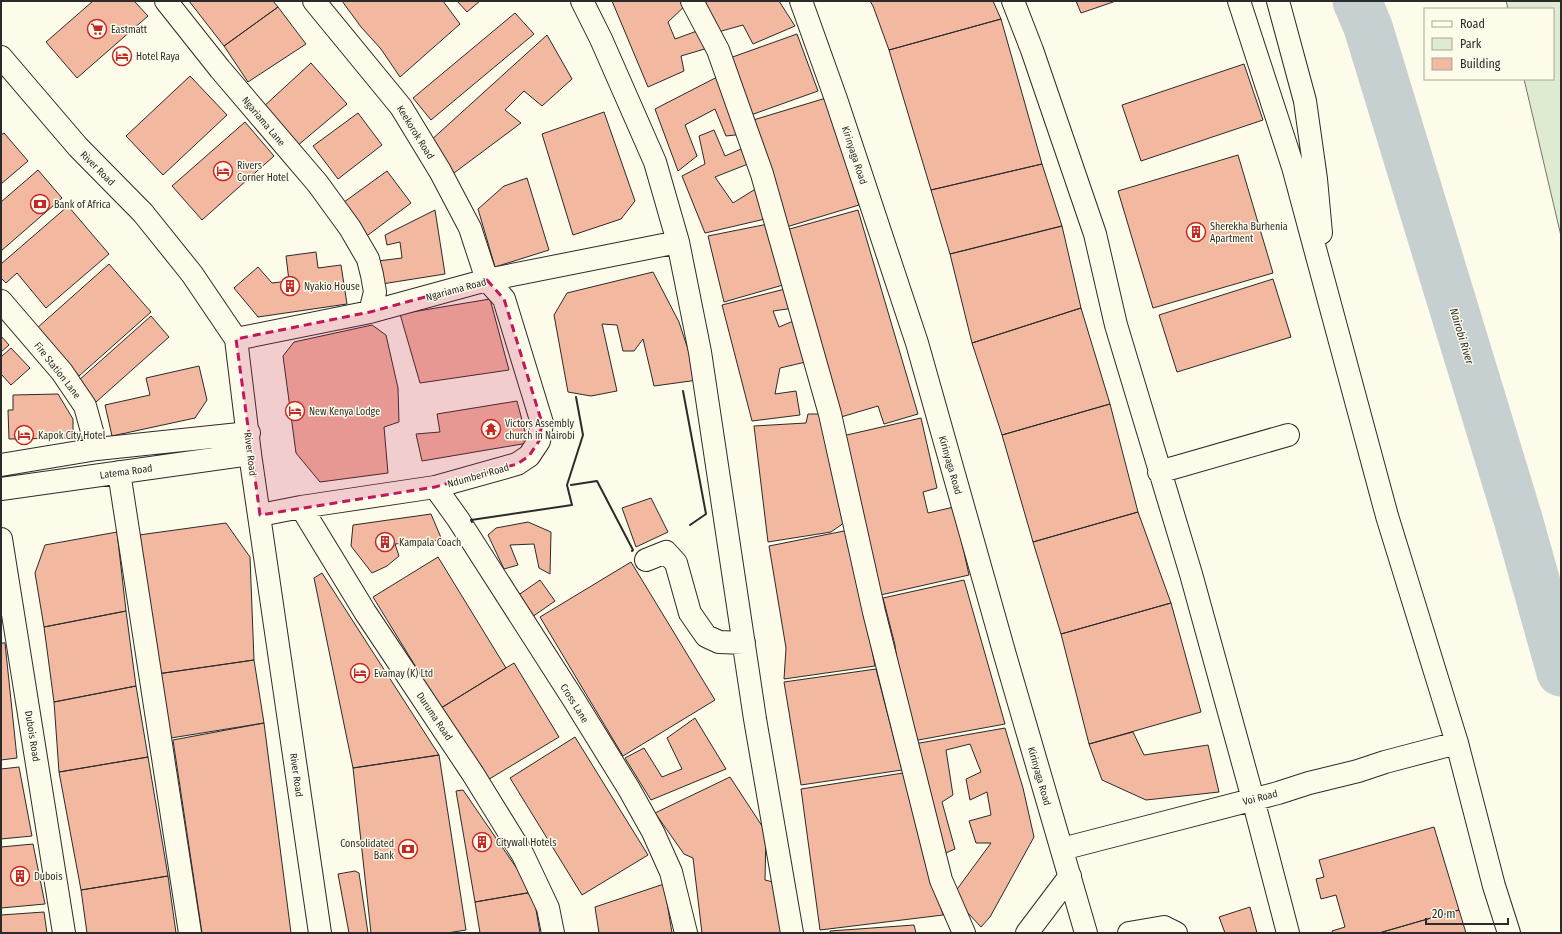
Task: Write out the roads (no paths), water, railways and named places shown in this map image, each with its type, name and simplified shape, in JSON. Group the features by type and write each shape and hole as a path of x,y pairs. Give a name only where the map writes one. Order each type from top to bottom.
{"street":[{"name":"Ngariama Lane","path":"166,1 220,69 318,184 350,228 368,259 372,275 375,292 370,312"},
{"name":"Keekorok Road","path":"314,1 401,108 440,171 470,228 487,280"},
{"path":"582,1 601,39 655,162 678,242 700,352 755,719 792,933"},
{"path":"692,1 718,50 764,181 830,414 874,612 941,880 964,933"},
{"name":"Kirinyaga Road","path":"801,1 836,99 917,343 1005,655 1086,933"},
{"path":"1013,1 1094,234 1116,325 1159,472 1191,574 1288,933"},
{"path":"1238,1 1293,167 1387,516 1457,743 1494,886 1508,933"},
{"path":"1278,1 1305,101 1316,179 1327,297"},
{"name":"River Road","path":"1,57 78,147 143,213 192,274 236,339 249,444 320,933"},
{"name":"Ngariama Road","path":"236,339 370,312 487,280 678,242"},
{"name":"Ndumberi Road","path":"260,515 301,507 435,487 517,464 529,456 539,441 542,423 504,299 487,280"},
{"name":"Fire Station Lane","path":"1,301 62,372 85,406 97,449"},
{"path":"1159,472 1288,435"},
{"path":"6,488 5,465 97,449 249,444"},
{"name":"Latema Road","path":"6,488 119,472 249,444"},
{"path":"119,472 190,933"},
{"name":"Cross Lane","path":"435,487 458,519 574,700 639,807 653,832 671,872 686,933"},
{"name":"Duruma Road","path":"301,507 365,612 473,774 523,855 548,908 553,933"},
{"name":"Dubois Road","path":"1,538 64,933"},
{"path":"646,560 666,552 676,563 690,613 706,636 719,642 744,643"},
{"name":"Voi Road","path":"1062,849 1278,793 1309,783 1358,772 1385,762 1457,743"},
{"path":"1027,933 1070,876"},
{"path":"1129,933 1164,927 1176,933"}],"waterway":[{"name":"Nairobi River","path":"1357,1 1368,27 1518,519 1561,672"}],"place":[{"name":"Eastmatt","path":"97,29"},
{"name":"Hotel Raya","path":"122,56"},
{"name":"Rivers Corner Hotel","path":"223,171"},
{"name":"Bank of Africa","path":"40,204"},
{"name":"Sherekha Burhenia Apartment","path":"1196,232"},
{"name":"Nyakio House","path":"290,286"},
{"name":"New Kenya Lodge","path":"295,411"},
{"name":"Victors Assembly church in Nairobi","path":"491,429"},
{"name":"Kapok City Hotel","path":"24,435"},
{"name":"Kampala Coach","path":"385,542"},
{"name":"Evamay (K) Ltd","path":"360,673"},
{"name":"Citywall Hotels","path":"482,842"},
{"name":"Consolidated Bank","path":"408,849"},
{"name":"Dubois","path":"20,876"}]}
